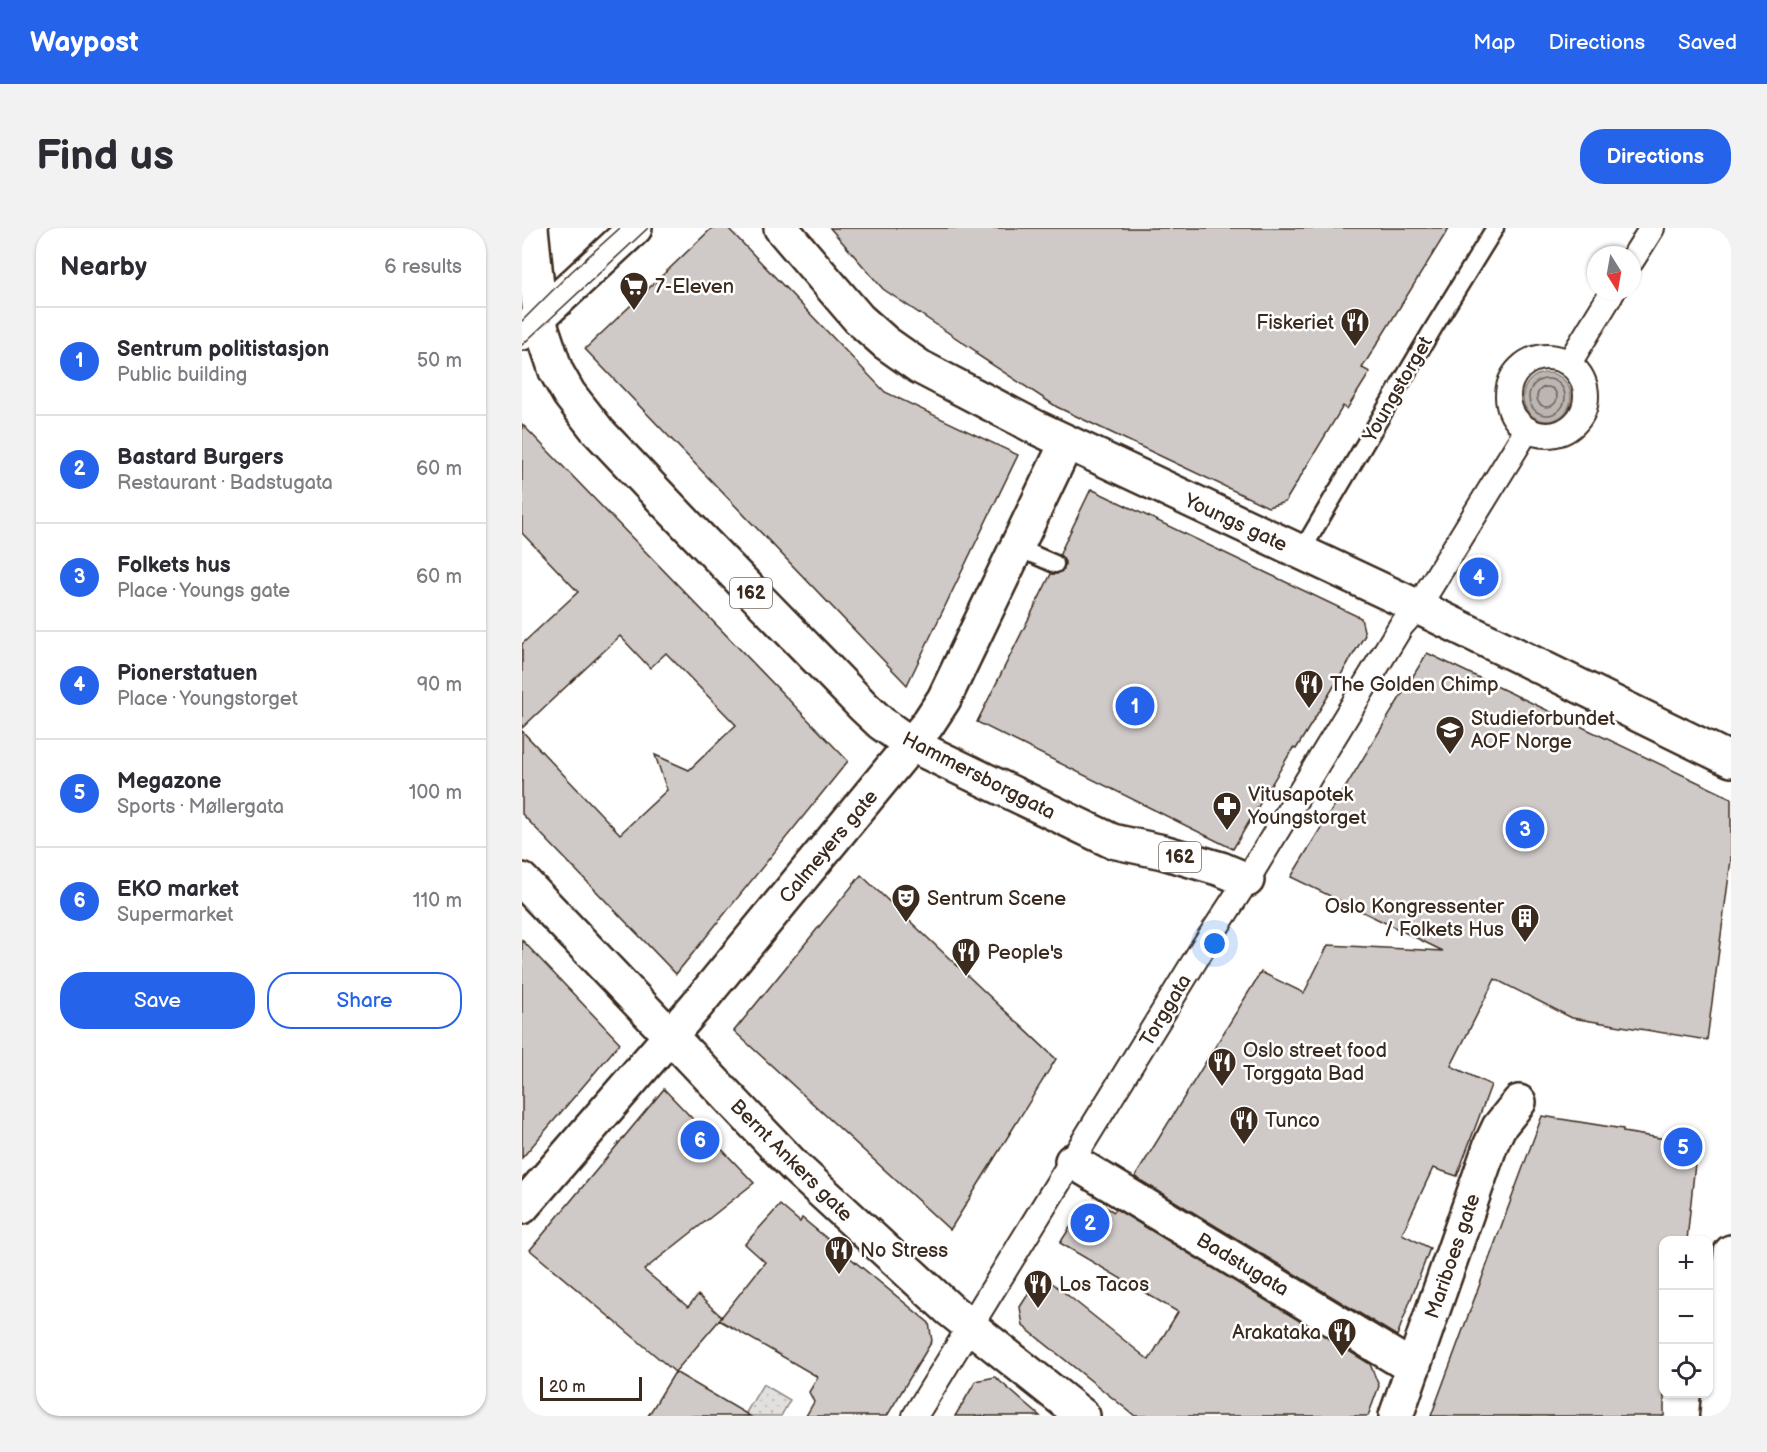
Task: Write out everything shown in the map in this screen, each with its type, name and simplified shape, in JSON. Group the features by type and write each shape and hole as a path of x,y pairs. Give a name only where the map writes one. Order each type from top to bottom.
{"main road":[{"name":"162","path":"530,325 531,228"},
{"path":"530,325 634,228"},
{"name":"Youngs gate","path":"781,228 859,319 886,343 920,367 1067,442 1418,607 1731,760"},
{"name":"Hammersborggata","path":"530,325 546,346 569,394 598,431 847,692 881,723 912,745 1112,841 1192,861 1247,879"},
{"name":"Calmeyers gate","path":"522,1207 670,1035 912,745 944,699 1067,442"},
{"name":"Bernt Ankers gate","path":"522,880 795,1167 934,1296 1083,1416"},
{"name":"Mariboes gate","path":"1395,1416 1491,1144 1499,1127 1519,1102"},
{"name":"Badstugata","path":"1072,1161 1413,1368"},
{"path":"1717,1416 1731,1252"}],"street":[{"path":"1641,246 1652,228"},
{"path":"1569,363 1608,300"},
{"path":"1554,357 1569,363 1578,371 1586,387 1582,414 1570,428 1562,433 1544,435 1527,430 1510,409 1508,391 1515,373 1528,361 1536,358 1554,357"},
{"path":"1418,607 1527,430"},
{"name":"Torggata","path":"915,1416 1401,626 1418,607"}],"lane":[{"name":"Youngstorget","path":"1301,552 1495,228"},
{"path":"1016,548 1055,564"}],"shaded area":[{"path":"763,1384 790,1400 781,1416 744,1416"}],"water":[{"path":"1547,373 1564,380 1571,397 1564,414 1547,421 1530,414 1523,397 1530,380"}],"building":[{"path":"712,228 728,228 885,392 1018,455 907,685 585,349"},
{"path":"830,228 1449,228 1362,368 1370,372 1347,409 1343,406 1285,502 1268,507 1057,407 883,289"},
{"path":"522,424 848,761 676,974 522,814 522,731 620,834 667,790 655,755 689,770 736,725 666,653 650,668 620,636 522,728 522,644 578,592 522,533"},
{"path":"1091,489 1361,618 1365,635 1296,749 1293,748 1233,849 977,722 1051,574 1057,574 1064,569 1065,562 1060,555 1061,551"},
{"path":"1427,653 1731,798 1731,860 1707,1040 1572,1018 1495,979 1451,1066 1491,1085 1457,1176 1433,1168 1402,1234 1430,1248 1397,1336 1135,1177 1261,972 1304,993 1328,945 1443,951 1291,877"},
{"path":"861,875 1056,1059 950,1230 734,1031"},
{"path":"522,940 620,1043 522,1158"},
{"path":"664,1089 754,1183 644,1270 688,1307 698,1295 722,1317 675,1372 530,1250"},
{"path":"1542,1116 1697,1144 1687,1236 1659,1236 1659,1398 1664,1398 1664,1416 1431,1416"},
{"path":"1100,1204 1114,1212 1116,1209 1370,1364 1379,1386 1368,1416 1135,1416 1023,1326 1020,1307 1041,1274 1149,1360 1178,1312 1060,1243 1082,1209"},
{"path":"780,1205 800,1222 802,1218 929,1323 932,1341 887,1416 806,1416 814,1402 809,1392 818,1377 719,1320 765,1262 745,1244"},
{"path":"675,1372 750,1416 648,1416"},
{"path":"995,1377 1040,1416 955,1416 976,1381"}],"tram line":[{"path":"522,321 571,272 620,228"},
{"path":"522,345 648,228"}],"place":[{"name":"7-Eleven","path":"634,312"},
{"name":"Fiskeriet","path":"1355,348"},
{"name":"Pionerstatuen","path":"1479,577"},
{"name":"Sentrum politistasjon","path":"1135,706"},
{"name":"The Golden Chimp","path":"1309,710"},
{"name":"Studieforbundet AOF Norge","path":"1450,756"},
{"name":"Folkets hus","path":"1525,829"},
{"name":"Vitusapotek Youngstorget","path":"1227,832"},
{"name":"Sentrum Scene","path":"906,924"},
{"name":"Oslo Kongressenter / Folkets Hus","path":"1525,944"},
{"name":"People's","path":"966,978"},
{"name":"Oslo street food Torggata Bad","path":"1222,1088"},
{"name":"EKO market","path":"700,1140"},
{"name":"Tunco","path":"1244,1146"},
{"name":"Megazone","path":"1683,1147"},
{"name":"Bastard Burgers","path":"1090,1223"},
{"name":"No Stress","path":"839,1276"},
{"name":"Los Tacos","path":"1038,1310"},
{"name":"Arakataka","path":"1342,1358"}]}
